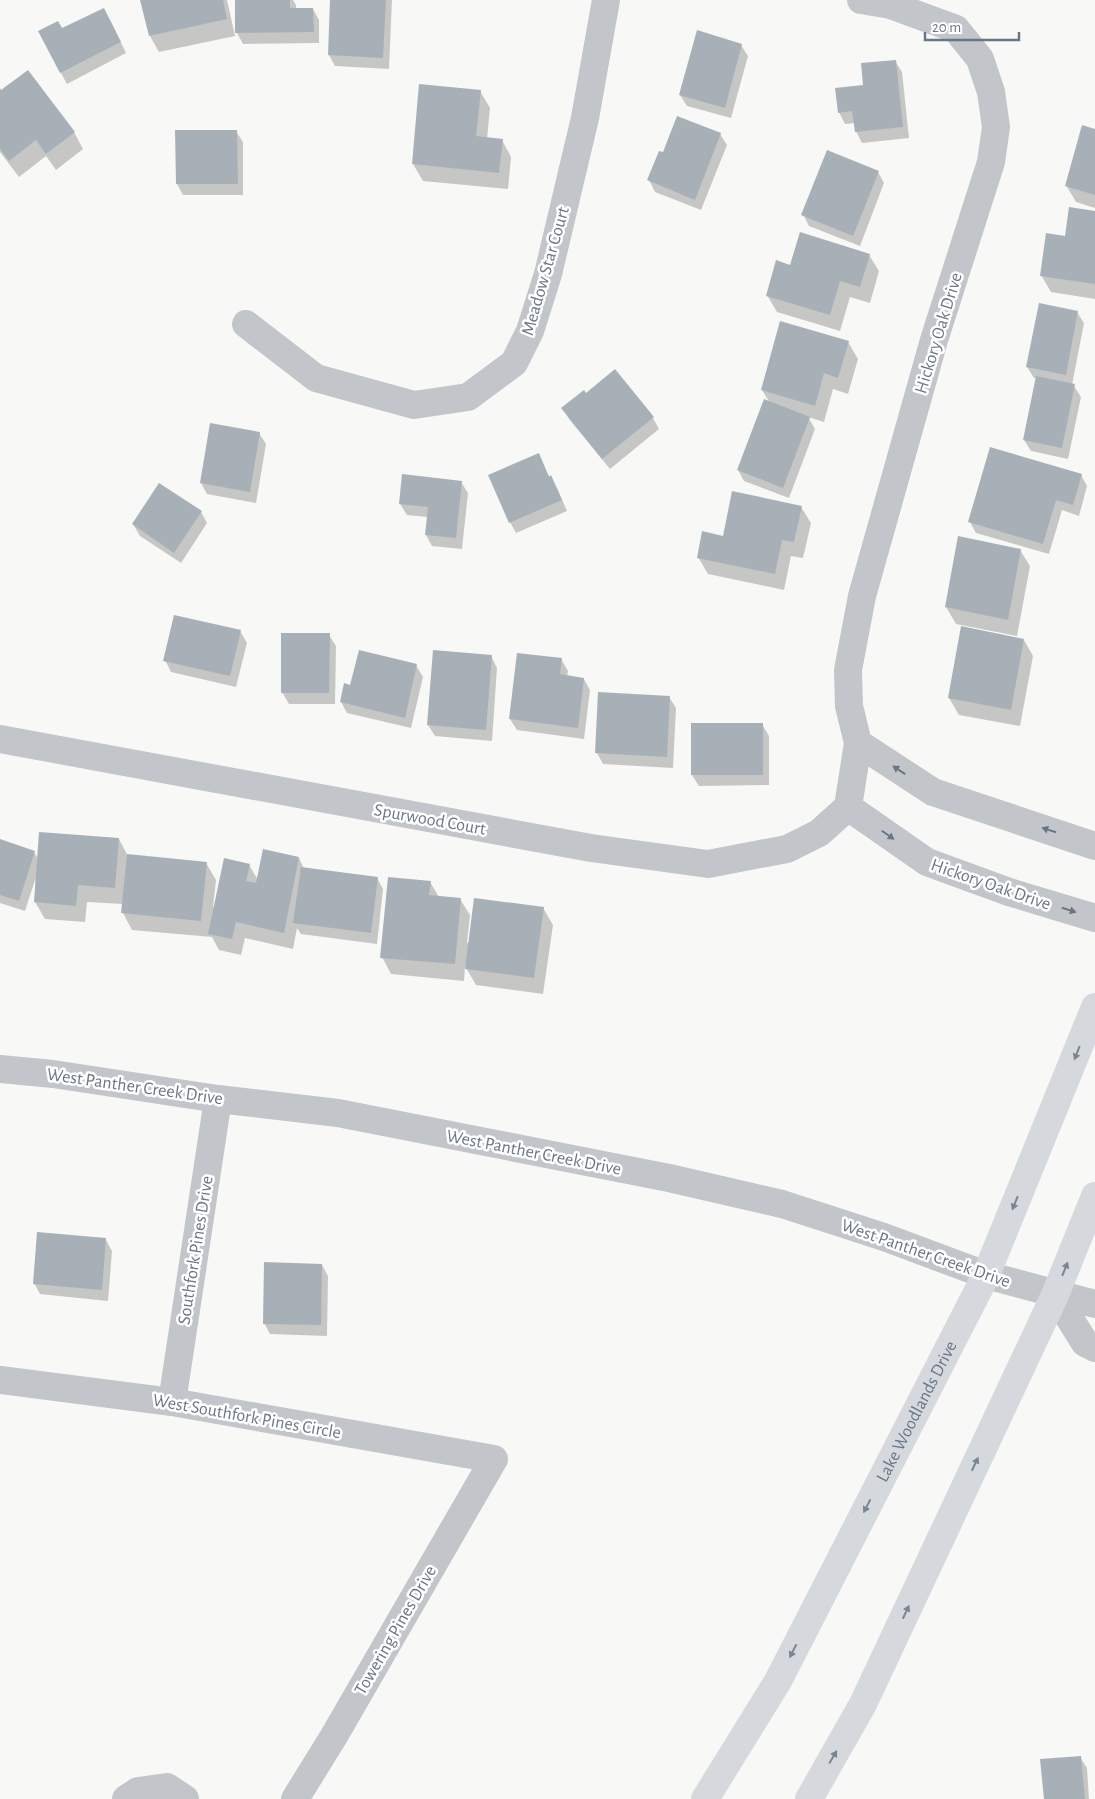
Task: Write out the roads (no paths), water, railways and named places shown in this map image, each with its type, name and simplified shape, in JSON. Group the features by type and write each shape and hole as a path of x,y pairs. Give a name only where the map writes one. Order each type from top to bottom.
{"main road":[{"name":"Lake Woodlands Drive","path":"705,1799 778,1680 986,1275 1095,1007"},
{"path":"809,1799 863,1704 1055,1294 1095,1196"}],"street":[{"name":"Meadow Star Court","path":"246,324 316,378 414,405 468,397 514,363 530,331 548,274 585,118 606,0"},
{"name":"Hickory Oak Drive","path":"860,0 890,5 956,29 980,59 991,92 996,127 991,162 934,340 862,596 848,670 849,706 858,743 848,807 926,862 1009,892 1095,918"},
{"name":"Spurwood Court","path":"0,739 591,848 708,864 787,849 819,833 848,807"},
{"path":"858,743 933,792 1095,846"},
{"name":"West Panther Creek Drive","path":"0,1069 52,1074 218,1099 338,1113 669,1178 782,1204 884,1237 986,1275 1095,1304"},
{"name":"Southfork Pines Drive","path":"172,1402 218,1099"},
{"path":"1055,1294 1085,1344 1095,1348"},
{"name":"West Southfork Pines Circle","path":"0,1380 172,1402 494,1459"},
{"name":"Towering Pines Drive","path":"295,1799 334,1736 494,1459"},
{"path":"126,1799 138,1791 167,1787 185,1799"}]}
